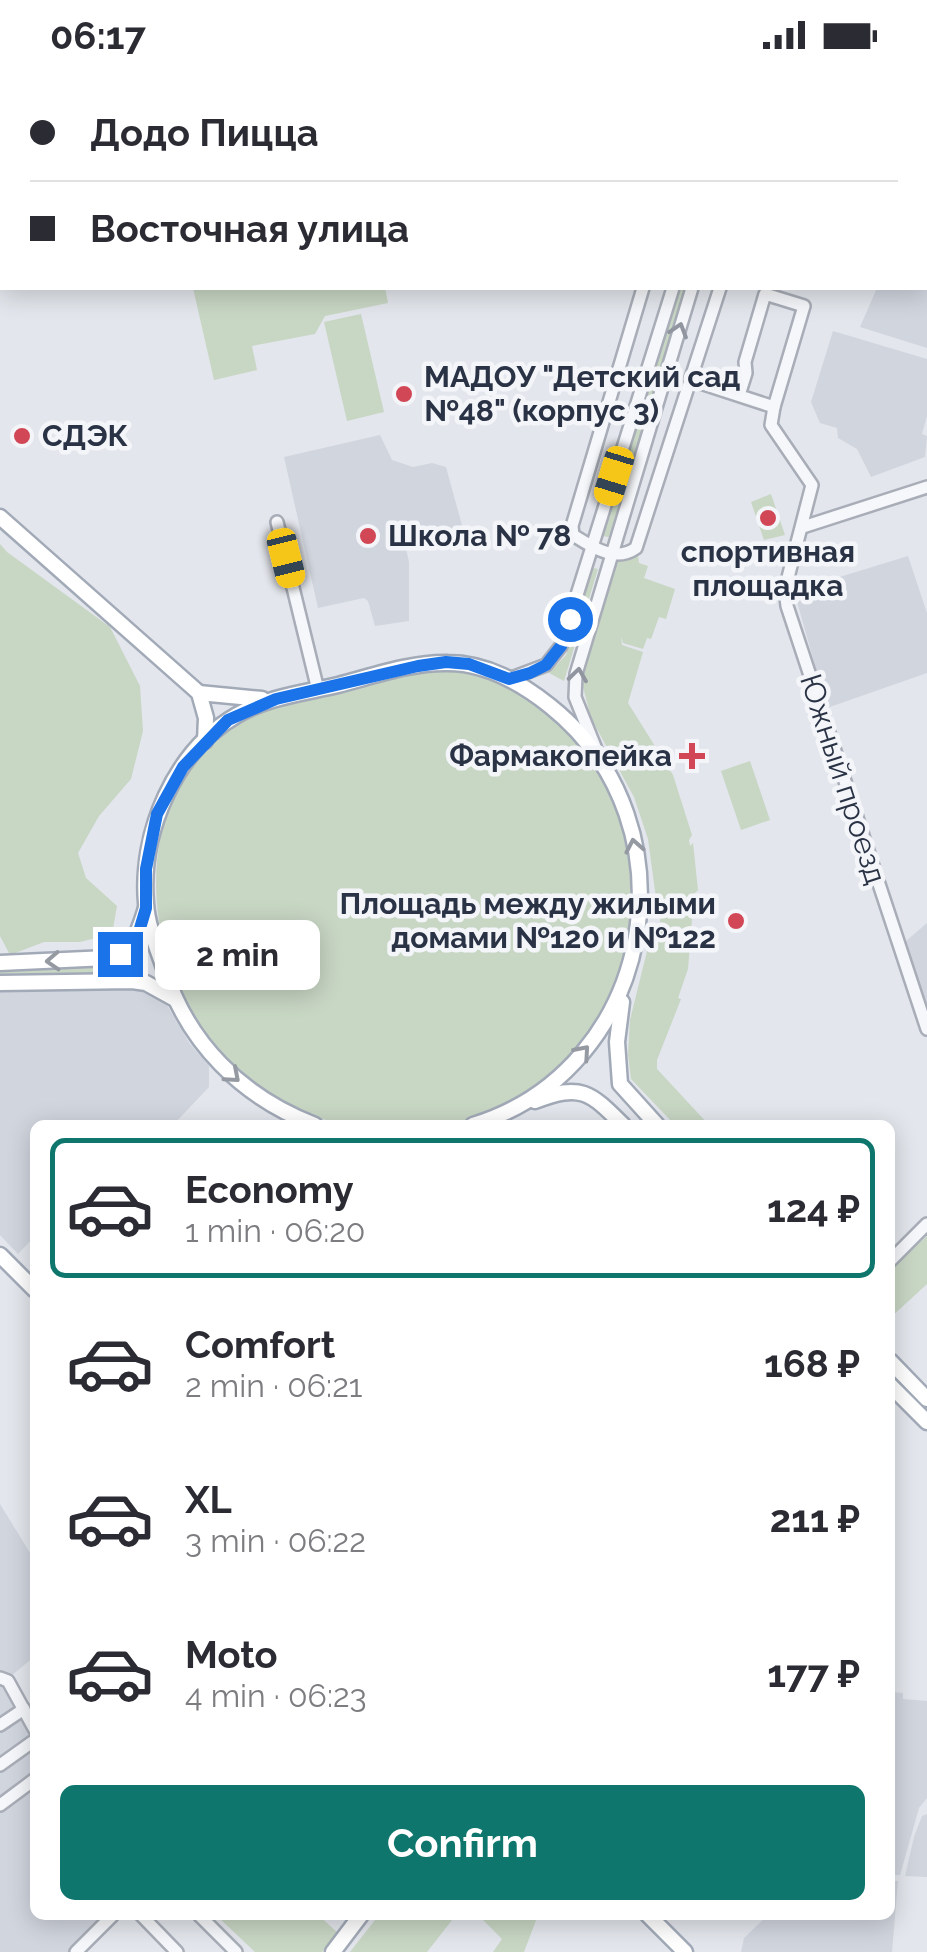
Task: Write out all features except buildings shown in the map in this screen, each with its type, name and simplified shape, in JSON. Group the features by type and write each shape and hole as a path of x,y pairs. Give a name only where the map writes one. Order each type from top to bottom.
{"main road":[{"path":"0,517 199,694 206,718 206,742"},
{"path":"0,963 107,958 120,954 138,935 146,908 146,869 157,814 183,767 237,714 276,699 402,669 446,662 469,664 509,679 561,715 603,767 626,812 641,886 638,933 618,1023 618,1076 627,1095 651,1120"},
{"path":"199,694 240,700 276,699"},
{"path":"146,908 175,1000 201,1044 231,1075 272,1105 304,1120"},
{"path":"515,1108 561,1075 592,1042 627,977"},
{"path":"0,983 132,981 146,983 175,1000"},
{"path":"485,1120 556,1092 576,1090 591,1096 618,1120"},
{"path":"0,1255 30,1285"},
{"path":"895,1366 927,1399"},
{"path":"895,1390 927,1422"},
{"path":"333,1952 357,1920"},
{"path":"653,1920 685,1952"}],"street":[{"path":"643,290 572,530 592,547 610,554 628,554 636,548 719,290"},
{"path":"509,679 546,665 561,646 671,290"},
{"path":"603,767 576,697 576,674 691,290"},
{"path":"691,380 774,406 804,306 765,294 744,362 746,373 740,394"},
{"name":"Южный проезд","path":"774,406 771,425 812,485 784,593 787,606 927,1029"},
{"path":"803,527 927,487"},
{"path":"277,522 318,690"},
{"path":"895,1256 927,1224"},
{"path":"0,1678 8,1680 30,1720"},
{"path":"0,1724 24,1709"},
{"path":"0,1765 30,1744"},
{"path":"0,1805 30,1783"},
{"path":"76,1952 108,1920"},
{"path":"146,1920 177,1952"},
{"path":"204,1920 236,1952"}],"shaded area":[{"path":"876,290 927,290 927,348 860,327"},
{"path":"833,331 927,359 927,416 922,434 927,436 925,457 871,477 857,449 838,438 837,428 820,423 811,402"},
{"name":"Школа № 78","path":"380,435 392,460 413,467 432,463 446,467 463,529 405,544 409,562 409,621 375,626 364,598 318,608 284,457"},
{"path":"908,556 927,613 927,673 827,708 794,591"},
{"path":"927,923 927,1015 905,942"},
{"path":"142,987 162,997 190,1044 209,1066 209,1087 178,1120 30,1120 30,1241 18,1254 0,1235 0,989"},
{"path":"0,1504 30,1553 30,1660 11,1676 30,1712 30,1920 99,1920 70,1952 0,1952"},
{"path":"895,1692 903,1693 903,1699 927,1701 927,1798 919,1808 900,1875 895,1875"},
{"path":"927,1814 927,1877 905,1876 914,1837 922,1816"},
{"path":"763,1920 895,1920 892,1952 741,1952 744,1938"}],"green space":[{"path":"193,290 385,290 388,303 325,316 315,334 252,346 257,370 214,380"},
{"path":"679,290 685,290 609,537 602,536"},
{"path":"361,314 384,412 347,421 324,322"},
{"name":"спортивная площадка","path":"771,494 785,535 764,540 751,502"},
{"path":"0,544 110,627 140,686 143,731 131,779 99,816 78,853 86,878 117,906 112,934 80,942 44,942 10,955 0,936"},
{"path":"638,555 639,563 648,566 644,578 675,589 666,619 659,617 643,649 623,643 621,636 622,645 643,652 628,703 673,775 692,835 689,840 690,846 693,843 698,890 694,894 688,969 657,1069 704,1120 670,1120 631,1079 630,1020 651,935 657,943 662,906 656,898 648,839 634,797 591,718 582,683 585,678 581,677 617,558 625,560"},
{"path":"593,568 598,569 564,681 549,673 566,655"},
{"path":"443,669 462,671 496,680 539,706 567,731 598,771 620,815 631,862 633,910 625,957 607,1002 581,1043 545,1079 501,1108 473,1120 327,1120 304,1113 269,1094 228,1062 196,1020 172,972 159,920 157,867 166,816 189,770 226,730 298,699"},
{"path":"750,761 770,820 741,830 721,771"},
{"path":"114,966 114,974 0,979 0,972"},
{"path":"927,1236 927,1284 895,1313 895,1265"},
{"path":"221,1920 324,1920 337,1932 322,1952 255,1952"},
{"path":"375,1920 452,1920 427,1952 350,1952"},
{"path":"483,1920 536,1920 524,1952 493,1952 502,1939"}],"place":[{"name":"МАДОУ \"Детский сад №48\" (корпус 3)","path":"404,394"},
{"name":"СДЭК","path":"22,436"},
{"name":"спортивная площадка","path":"768,518"},
{"name":"Школа № 78","path":"368,536"},
{"name":"Фармакопейка","path":"692,756"},
{"name":"Площадь между жилыми домами №120 и №122","path":"736,921"}],"route":[{"path":"120,954 138,935 146,908 146,869 157,814 183,767 228,720 276,699 418,666 469,664 509,679 530,673 546,665 561,646 570,619"}]}
